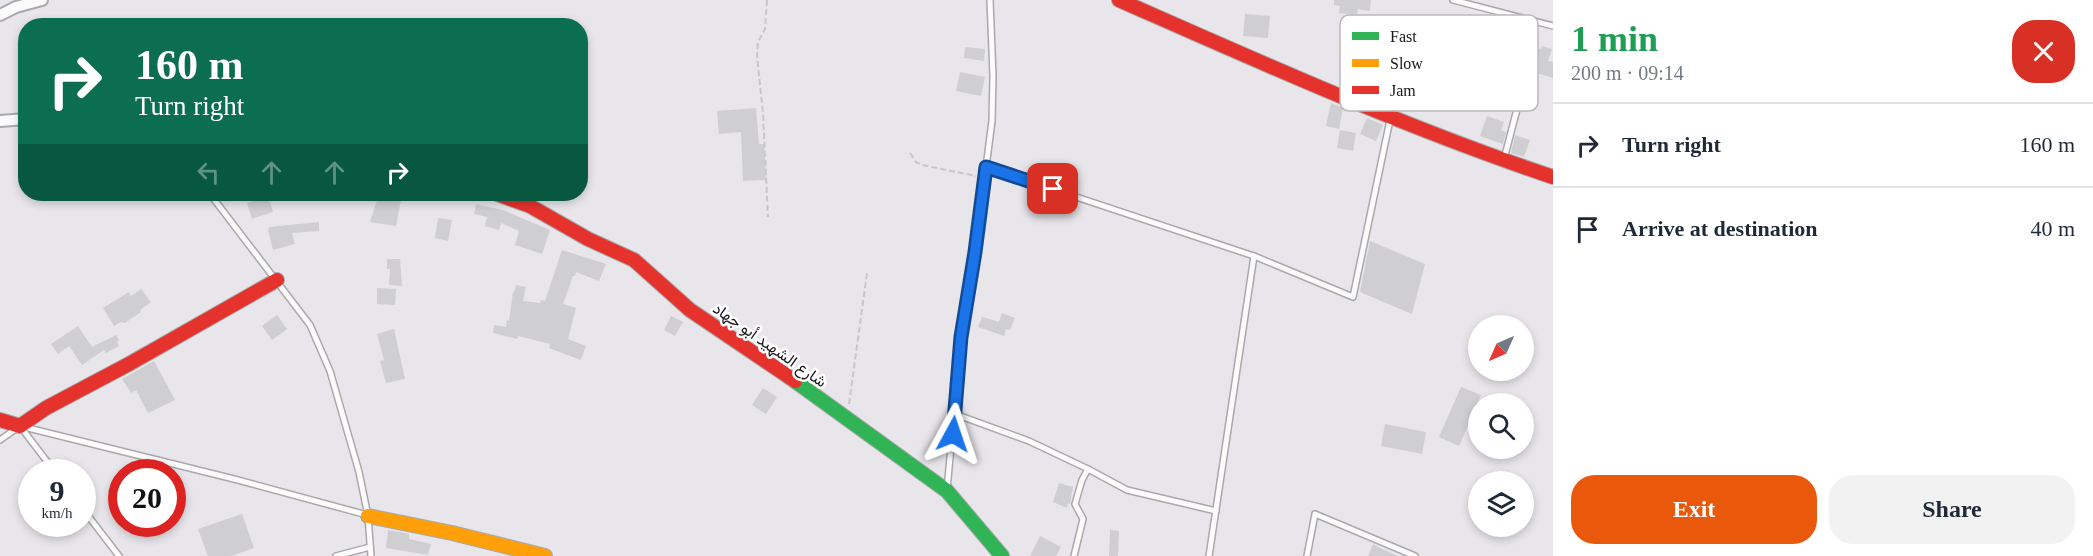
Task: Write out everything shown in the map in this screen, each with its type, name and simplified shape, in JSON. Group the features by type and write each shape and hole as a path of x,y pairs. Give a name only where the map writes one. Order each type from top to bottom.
{"street":[{"path":"0,15 12,4 42,0"},
{"path":"1119,0 1340,96"},
{"path":"1374,111 1503,162 1553,177"},
{"path":"0,121 18,120"},
{"name":"شارع الشهيد أبو جهاد","path":"516,201 530,206 588,239 634,260 690,310 947,491 999,552"},
{"path":"0,420 20,426 46,408 277,280"},
{"path":"368,516 453,533 544,556"}],"lane":[{"path":"947,491 961,337 992,121 990,0"},
{"path":"1453,0 1511,15"},
{"path":"1538,22 1553,26"},
{"path":"1503,162 1516,111"},
{"path":"986,167 1254,256 1353,297 1390,118"},
{"path":"215,201 310,325 330,371 359,472 368,516 371,556"},
{"path":"1209,556 1254,256"},
{"path":"955,414 1029,441 1127,490 1216,511"},
{"path":"0,440 20,426 234,479 368,516"},
{"path":"20,426 46,459"},
{"path":"1074,556 1083,519 1075,504 1088,469"},
{"path":"1307,556 1315,514 1415,556"},
{"path":"96,526 119,556"},
{"path":"336,556 370,547"},
{"path":"999,552 1010,556"}],"path":[{"path":"767,0 765,29 758,42 757,56 763,113 768,217"},
{"path":"910,153 915,162 922,165 985,178"},
{"path":"846,419 867,273"}],"building":[{"path":"1334,0 1371,0 1370,11 1358,9 1357,15 1339,13 1340,6 1334,5"},
{"path":"1245,14 1270,16 1268,38 1243,36"},
{"path":"1542,46 1552,49 1548,61 1553,62 1553,78 1538,73 1538,48 1541,49"},
{"path":"965,47 985,49 984,61 964,58"},
{"path":"960,72 985,77 981,96 956,91"},
{"path":"1331,103 1340,107 1340,111 1342,111 1339,129 1326,126"},
{"path":"756,108 759,144 764,144 766,180 743,181 741,132 719,134 717,111"},
{"path":"1487,116 1504,122 1501,130 1506,132 1503,144 1480,136"},
{"path":"1367,118 1383,125 1376,141 1360,134"},
{"path":"1340,130 1356,133 1353,151 1337,148"},
{"path":"1515,135 1530,140 1524,157 1511,153"},
{"path":"270,201 273,212 252,219 247,203"},
{"path":"377,201 401,201 396,226 370,222"},
{"path":"476,204 503,210 550,230 542,254 515,245 519,231 501,223 499,230 485,226 487,217 474,214"},
{"path":"438,218 452,220 448,241 435,238"},
{"path":"319,222 319,231 292,233 295,244 273,250 269,227"},
{"path":"1370,241 1425,264 1412,314 1360,292"},
{"path":"562,250 606,264 599,281 576,272 563,304 576,308 568,339 586,346 581,360 549,348 550,344 493,333 494,325 506,327 507,320 509,321 516,285 526,287 523,301 540,303 541,300 545,301"},
{"path":"387,259 400,259 402,286 389,285 390,269 387,269"},
{"path":"377,288 396,289 395,305 377,304"},
{"path":"141,289 151,302 125,323 121,322 114,326 103,308 129,292 131,296"},
{"path":"1002,313 1015,318 1010,330 1006,329 1004,336 978,327 982,317 999,322"},
{"path":"277,315 287,329 272,340 262,326"},
{"path":"671,316 683,322 675,336 664,330"},
{"path":"78,326 92,347 116,335 119,346 106,353 104,350 82,365 69,346 58,354 51,344"},
{"path":"394,329 405,379 386,383 380,361 384,360 377,334"},
{"path":"154,361 175,400 148,413 136,390 131,393 122,379"},
{"path":"1461,387 1476,393 1468,393 1468,425 1459,446 1439,437"},
{"path":"763,388 777,397 766,414 752,405"},
{"path":"1385,424 1426,432 1422,454 1381,446"},
{"path":"1059,483 1073,487 1067,508 1053,502"},
{"path":"242,514 254,548 231,556 208,556 198,529"},
{"path":"388,530 409,534 409,539 431,544 428,555 386,548"},
{"path":"1110,530 1119,531 1118,556 1109,556"},
{"path":"1040,536 1061,547 1056,556 1030,556"},
{"path":"1373,544 1382,549 1398,556 1368,556"}],"traffic: fast":[{"path":"795,381 947,491 1002,556"}],"traffic: slow":[{"path":"368,516 452,533 545,556"}],"traffic: jam":[{"path":"1119,0 1340,96"},
{"path":"1376,111 1553,177"},
{"path":"516,201 530,206 588,239 634,260 690,310 795,381"},
{"path":"0,420 20,426 46,408 277,280"}],"route":[{"path":"953,434 961,337 986,167 1053,189"}]}
